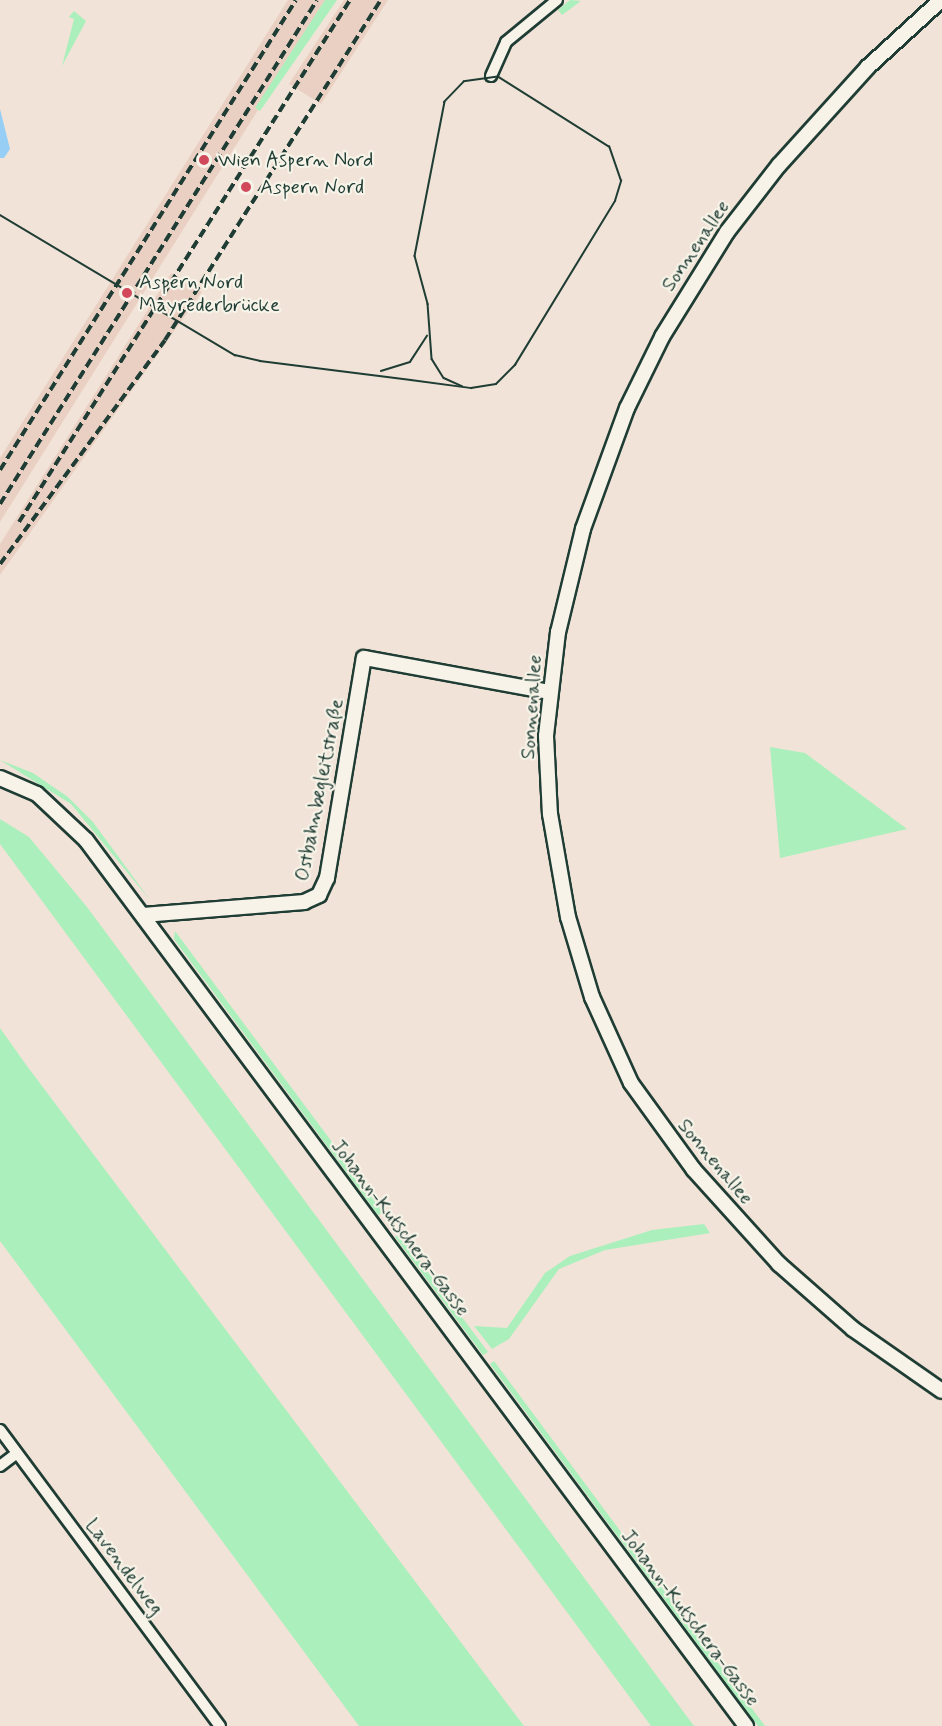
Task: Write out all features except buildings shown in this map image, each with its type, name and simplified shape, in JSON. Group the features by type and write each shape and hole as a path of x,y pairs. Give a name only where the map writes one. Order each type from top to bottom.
{"street":[{"path":"490,76 506,42 557,0"},
{"name":"Sonnenallee","path":"941,0 868,67 779,165 675,312 627,408 590,507 549,692 547,769 558,875 580,963 631,1083 694,1170 778,1264 853,1329 942,1391"},
{"name":"Ostbahnbegleitstraße","path":"143,915 304,902 319,895 327,878 364,658 549,692"},
{"name":"Johann-Kutschera-Gasse","path":"0,778 37,794 64,815 143,915 746,1726"},
{"name":"Lavendelweg","path":"0,1430 219,1726"},
{"path":"0,1466 17,1453"}],"shaded area":[{"path":"288,0 327,0 0,522 0,458"},
{"path":"344,0 388,0 321,104 289,84"},
{"path":"171,273 202,292 0,575 0,544"}],"green space":[{"path":"325,0 337,0 260,111 255,108"},
{"path":"570,0 581,1 562,15 558,10"},
{"path":"74,11 86,21 62,66 74,19 69,17"},
{"path":"770,747 805,753 907,829 780,858"},
{"path":"0,760 33,773 68,797 93,822 150,900 71,804"},
{"path":"0,819 29,837 87,907 694,1726 651,1726 0,844"},
{"path":"175,931 384,1212 378,1215 174,939"},
{"path":"0,1028 524,1726 359,1726 0,1241"},
{"path":"704,1224 710,1233 605,1250 559,1269 509,1339 492,1349 474,1326 507,1328 545,1273 570,1256 652,1230"},
{"path":"400,1234 488,1352 483,1355 395,1237"},
{"path":"494,1361 765,1726 758,1726 490,1364"}],"water":[{"path":"0,109 10,149 4,158 0,158"}],"tram line":[{"path":"0,215 235,355 260,361 471,388 496,384 515,365 615,201 621,181 609,147 498,77 464,82 445,102 415,256 428,304 432,359 444,378 462,386"},
{"path":"381,371 410,362 427,336"}],"railway":[{"path":"0,470 296,0"},
{"path":"0,504 317,0"},
{"path":"19,522 350,0"},
{"path":"0,564 165,340 381,0"}],"place":[{"name":"Wien Aspern Nord","path":"204,160"},
{"name":"Aspern Nord","path":"246,187"},
{"name":"Aspern Nord Mayrederbrücke","path":"127,293"}]}
